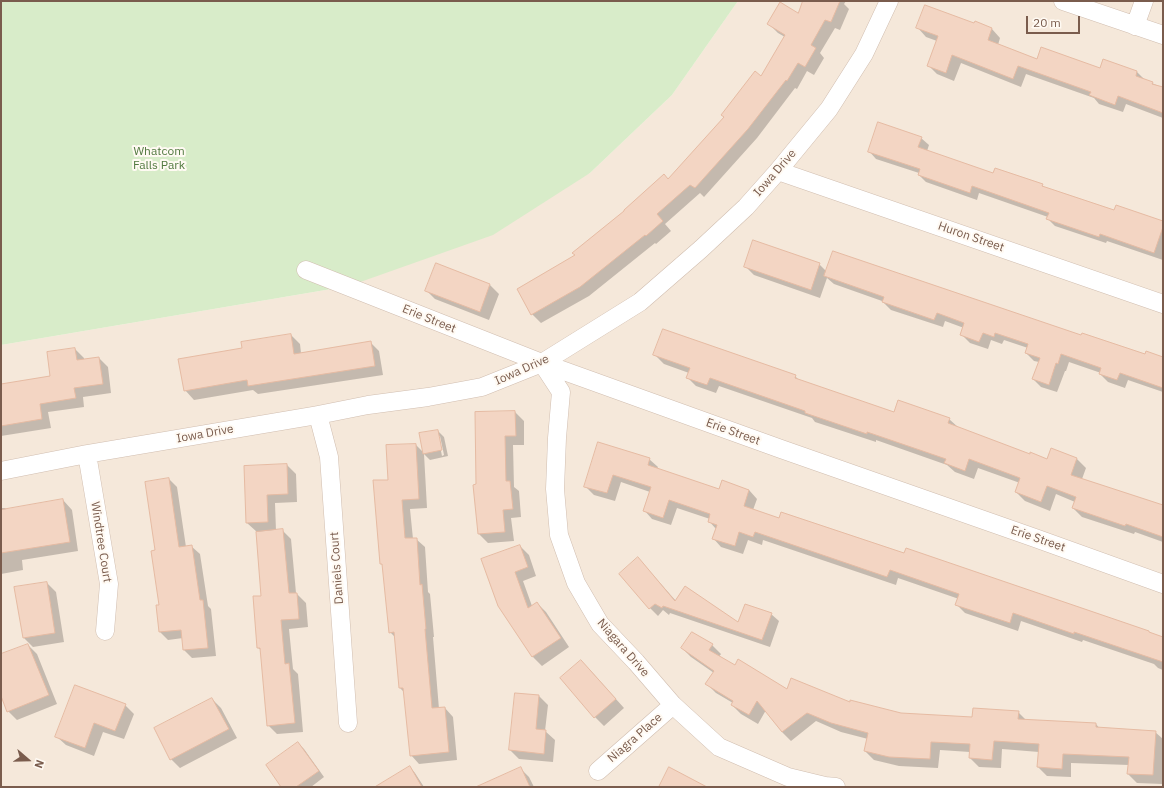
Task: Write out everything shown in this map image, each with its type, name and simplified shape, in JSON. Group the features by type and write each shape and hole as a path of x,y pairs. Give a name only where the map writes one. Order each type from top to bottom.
{"street":[{"name":"Iowa Drive","path":"1,471 87,454 318,415 368,405 428,398 482,387 542,363 640,302 701,249 746,207 829,109 864,54 889,1"},
{"path":"1064,1 1163,35"},
{"path":"1135,26 1144,1"},
{"name":"Huron Street","path":"778,171 1163,304"},
{"name":"Erie Street","path":"306,270 542,363 781,450 1163,584"},
{"name":"Niagara Drive","path":"542,363 561,392 555,489 559,535 576,583 600,624 636,662 673,705 719,747 788,777 825,786 836,787"},
{"name":"Daniels Court","path":"318,415 328,457 348,723"},
{"name":"Windtree Court","path":"87,454 109,584 105,631"},
{"name":"Niagra Place","path":"598,771 673,705"}],"shaded area":[{"path":"738,1 1163,1 1163,787 1,787 1,345 349,286 590,173 672,95"}],"green space":[{"name":"Whatcom Falls Park","path":"1,1 738,1 672,95 590,173 493,235 349,286 1,345"}],"building":[{"path":"803,1 840,1 831,22 825,20 811,45 816,48 805,67 798,63 787,81 786,80 748,129 695,188 690,185 657,214 663,221 580,287 531,315 517,289 575,255 572,253 624,211 664,174 668,179 724,117 721,115 755,71 761,76 785,35 767,24 780,2 798,13"},
{"path":"925,5 992,28 988,40 1037,59 1041,47 1100,68 1103,59 1137,71 1136,76 1153,82 1152,84 1163,87 1163,113 1118,96 1115,105 1089,95 1091,92 1018,66 1013,79 952,55 946,73 927,66 938,36 916,28"},
{"path":"878,122 922,137 918,147 993,173 995,168 1043,184 1042,186 1114,210 1116,205 1163,221 1163,227 1154,253 1100,234 1099,237 1046,219 1049,213 972,186 970,193 918,175 920,169 868,152"},
{"path":"753,240 820,263 811,290 744,267"},
{"path":"833,251 1081,335 1082,333 1145,354 1146,351 1163,357 1163,388 1120,373 1117,380 1099,374 1101,368 1061,354 1058,364 1056,363 1049,385 1032,379 1040,358 1025,353 1028,344 995,333 994,337 983,333 979,342 960,335 964,323 937,313 934,320 882,302 884,297 824,276"},
{"path":"436,263 490,284 480,312 425,291"},
{"path":"663,329 796,375 795,378 894,412 898,400 950,418 948,423 1030,454 1030,452 1047,459 1051,448 1077,458 1071,475 1163,505 1163,537 1072,508 1076,497 1047,486 1041,502 1015,492 1020,478 969,459 965,471 944,463 946,459 805,413 805,411 710,378 707,385 686,378 690,368 653,355"},
{"path":"291,334 294,354 371,341 375,366 248,386 247,380 184,391 178,359 242,348 241,342"},
{"path":"75,348 77,360 99,357 103,384 74,388 76,398 40,404 42,419 1,426 1,384 50,376 47,352"},
{"path":"515,411 516,436 505,436 506,481 510,481 513,509 503,510 505,532 478,534 473,485 476,484 475,412"},
{"path":"438,430 442,450 423,454 419,433"},
{"path":"598,442 650,458 648,465 719,489 722,480 749,490 744,506 779,518 781,512 904,553 906,548 1149,631 1163,637 1163,662 1013,613 1010,623 955,605 959,594 890,570 887,577 755,532 753,537 739,532 735,546 712,539 717,525 708,522 710,514 669,500 663,518 643,511 651,487 613,475 607,493 584,487"},
{"path":"416,444 419,499 402,500 405,538 417,538 432,708 445,707 449,752 410,756 403,688 399,688 394,632 389,633 382,564 380,564 373,480 388,480 386,445"},
{"path":"287,464 288,494 267,495 268,522 246,523 244,466"},
{"path":"169,478 179,547 192,545 200,600 203,600 208,648 183,650 181,630 159,632 156,605 159,605 151,551 155,550 145,482"},
{"path":"63,499 70,542 1,553 1,510"},
{"path":"283,529 289,593 297,593 299,619 281,620 285,664 289,663 295,723 267,726 260,648 257,648 253,596 261,596 256,532"},
{"path":"520,545 528,567 515,572 528,608 537,602 561,638 532,657 498,606 481,559"},
{"path":"638,557 675,601 685,586 738,622 745,604 772,613 762,640 663,606 662,608 655,604 649,609 619,574"},
{"path":"47,582 55,633 23,638 14,587"},
{"path":"692,632 713,644 709,650 735,665 738,659 787,689 791,678 850,702 850,700 901,713 972,717 973,708 1019,711 1018,719 1096,723 1096,727 1156,731 1153,775 1127,774 1129,757 1063,754 1062,769 1037,767 1039,744 994,741 992,760 969,758 970,744 931,742 930,759 889,757 864,751 868,733 831,723 807,713 782,732 757,701 749,715 731,705 733,701 705,684 714,671 681,648"},
{"path":"28,644 49,695 7,712 1,696 1,654"},
{"path":"581,660 616,699 594,718 560,678"},
{"path":"75,685 126,704 115,731 94,723 85,748 55,737"},
{"path":"515,693 539,695 536,729 546,730 544,754 509,750"},
{"path":"212,698 229,729 170,760 154,728"},
{"path":"298,742 319,771 296,787 281,787 266,765"},
{"path":"410,766 422,787 375,787"},
{"path":"521,767 530,787 476,787"},
{"path":"669,767 707,787 659,787"}]}
